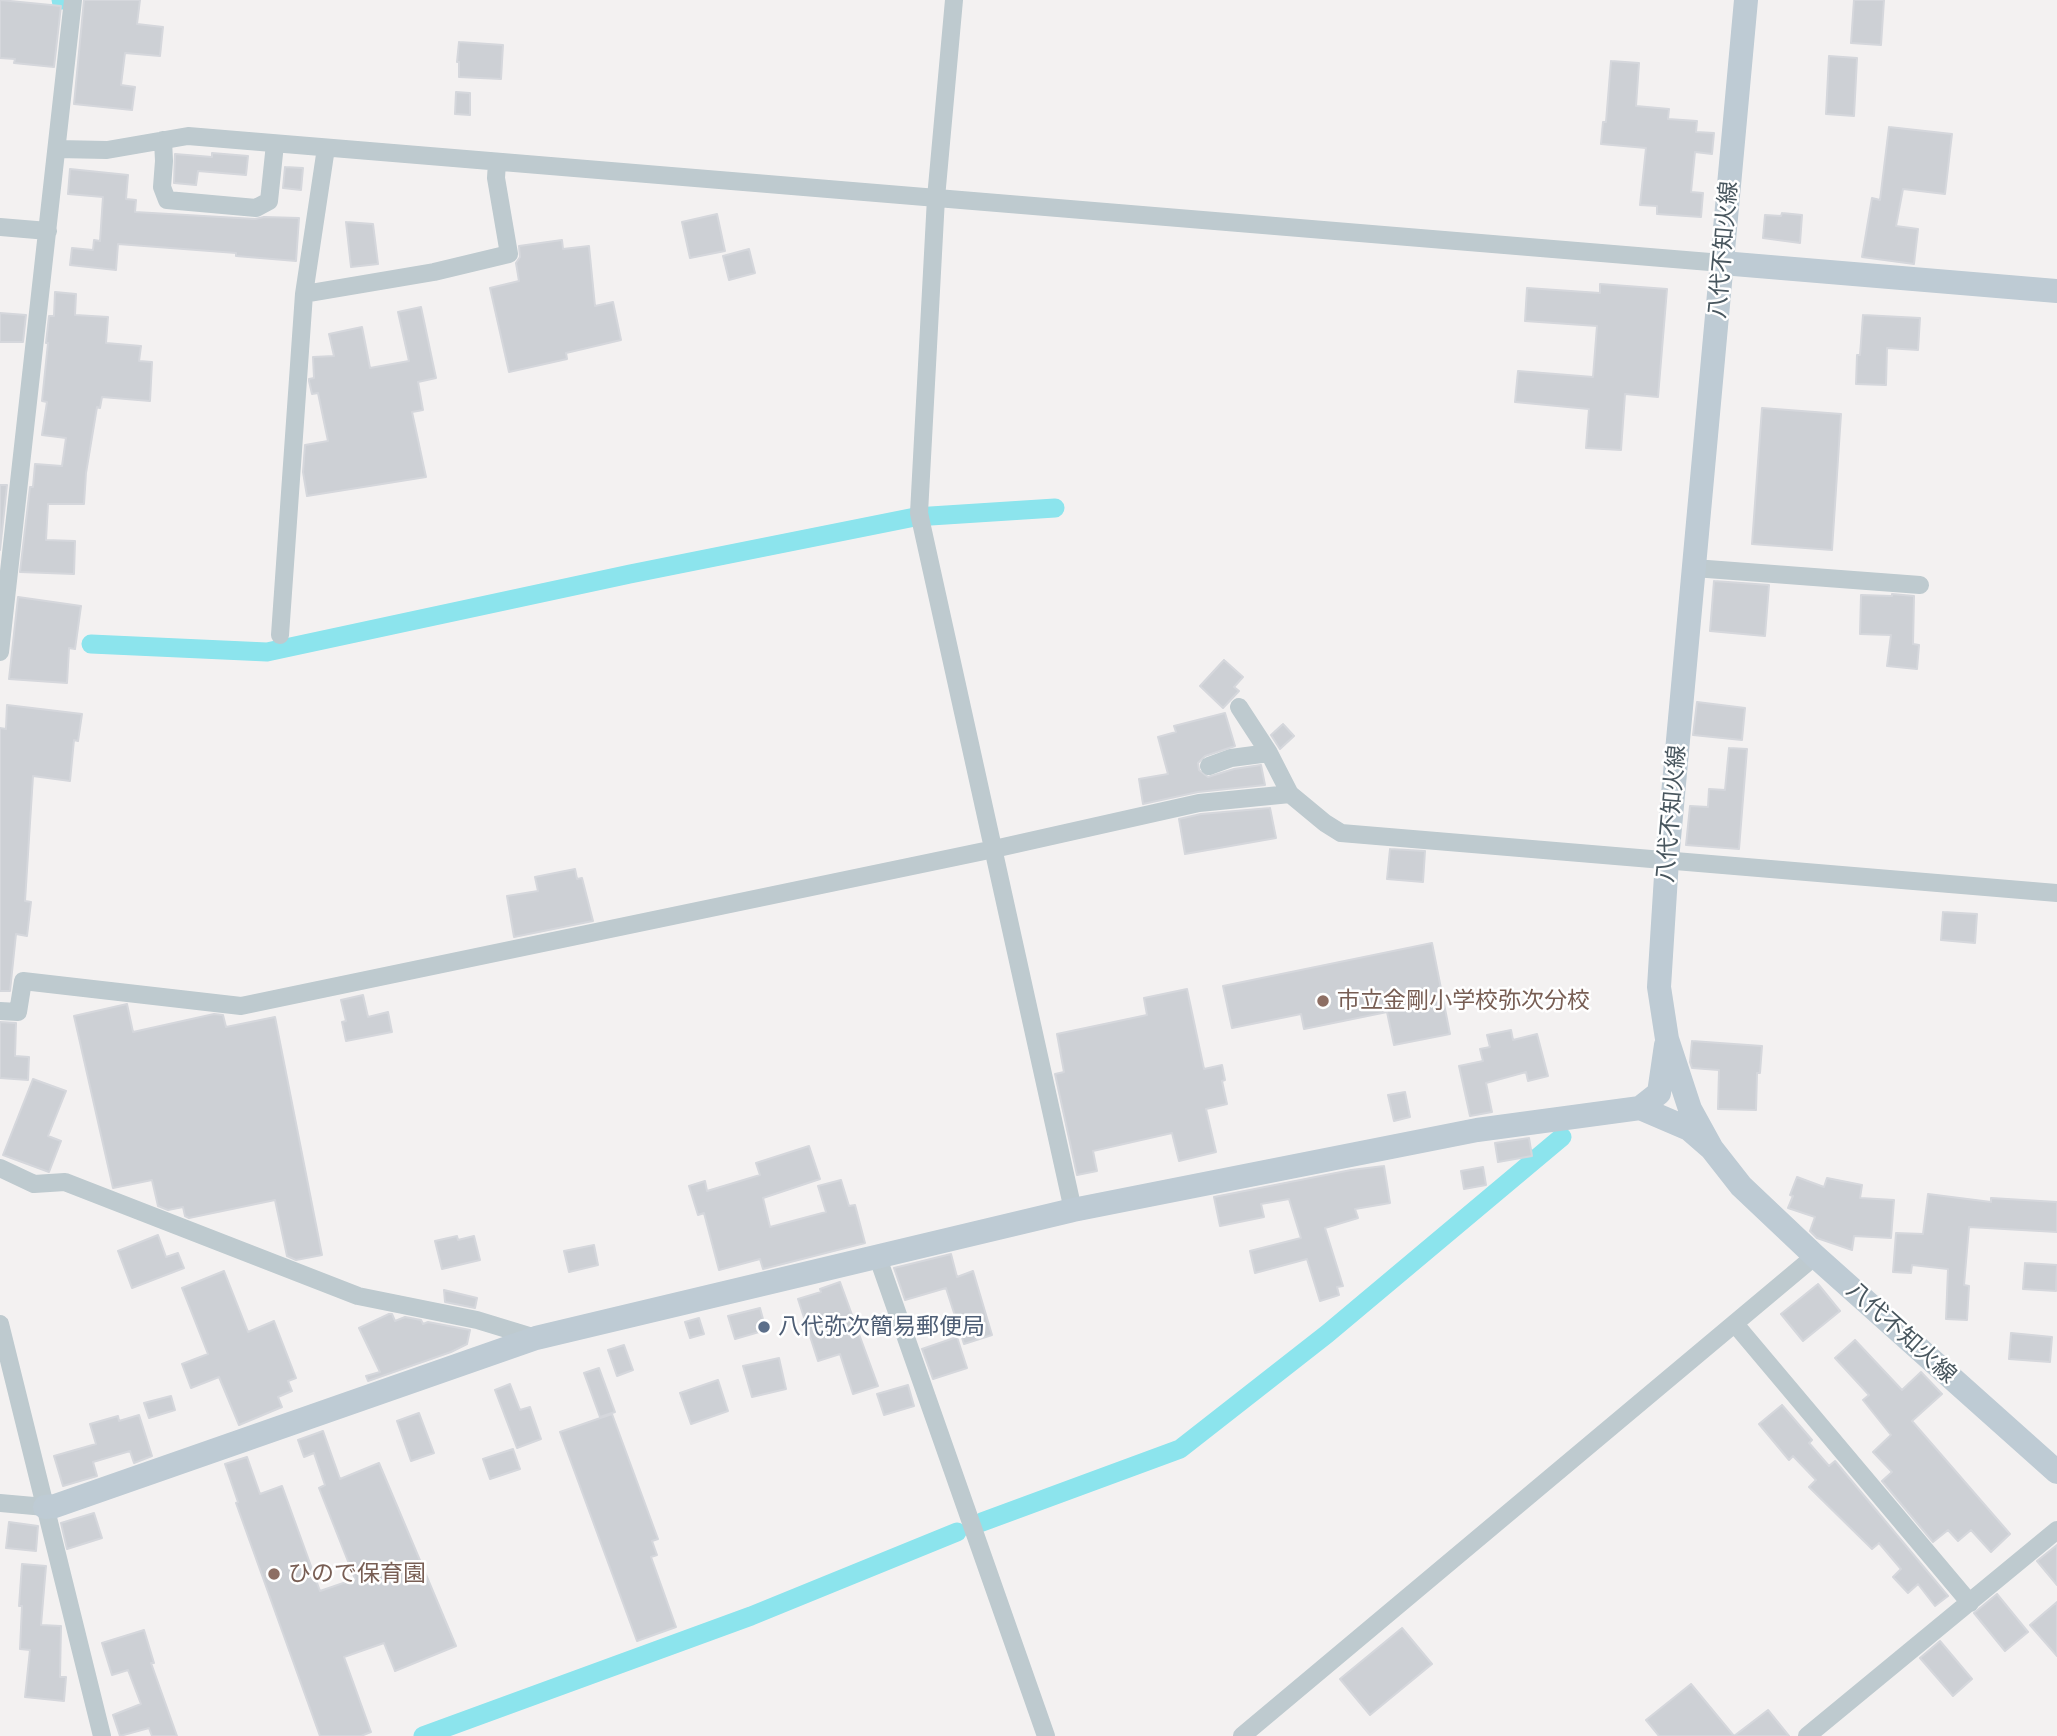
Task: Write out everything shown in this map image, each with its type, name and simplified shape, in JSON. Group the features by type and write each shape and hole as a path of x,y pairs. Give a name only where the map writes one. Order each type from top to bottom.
{"street":[{"path":"0,652 73,0"},
{"path":"954,0 936,198 919,513 1073,1210"},
{"name":"八代不知火線","path":"1746,0 1667,860 1660,987 1667,1039 1690,1109 1712,1149 1741,1186 1815,1256 2057,1472"},
{"path":"57,149 107,150 188,136 2057,291"},
{"path":"163,140 162,187 167,200 256,208 269,201 275,144"},
{"path":"280,635 304,294 326,148"},
{"path":"304,294 434,272 509,254 496,178 497,162"},
{"path":"0,228 47,231"},
{"path":"1694,568 1920,585"},
{"path":"1239,707 1269,752 1290,794 1341,833 2057,893"},
{"path":"1209,766 1231,758 1269,752"},
{"path":"0,1011 18,1012 23,981 241,1006 993,849 1199,803 1290,794"},
{"path":"0,1503 55,1506 536,1338 1073,1210 1477,1130 1640,1108 1659,1093 1667,1039"},
{"path":"1640,1108 1689,1129 1712,1149"},
{"path":"0,1168 34,1184 65,1181 358,1296 477,1320 536,1338"},
{"path":"1242,1736 1815,1256"},
{"path":"878,1258 1046,1736"},
{"path":"0,1324 102,1736"},
{"path":"1735,1324 1970,1602"},
{"path":"1807,1736 2057,1530"}],"building":[{"path":"0,0 61,6 54,67 14,63 15,59 0,58"},
{"path":"84,0 140,0 137,24 163,27 160,56 125,53 121,85 135,87 132,110 74,104"},
{"path":"1854,0 1884,0 1881,45 1851,43"},
{"path":"459,42 503,45 501,79 459,77"},
{"path":"1829,56 1857,58 1854,116 1826,114"},
{"path":"1611,61 1639,63 1636,106 1669,109 1668,119 1697,121 1696,132 1714,133 1712,154 1695,152 1691,192 1703,193 1701,217 1657,214 1657,206 1640,205 1646,148 1601,144 1603,122 1606,122"},
{"path":"456,92 470,93 470,115 455,114"},
{"path":"1889,127 1952,134 1945,194 1903,189 1896,226 1918,229 1914,264 1862,257 1872,198 1880,200"},
{"path":"212,153 248,156 246,175 198,171 196,185 174,183 175,154 212,157"},
{"path":"285,167 303,168 301,190 283,188"},
{"path":"70,169 128,175 126,199 136,200 135,212 255,219 299,218 296,261 236,256 236,253 118,244 116,270 70,265 72,248 93,250 94,240 100,241 103,197 68,194"},
{"path":"1782,213 1802,215 1800,243 1763,238 1765,215 1781,216"},
{"path":"717,214 725,251 690,258 682,222"},
{"path":"346,222 373,224 378,264 351,267"},
{"path":"562,240 563,249 589,246 595,306 613,302 621,340 566,353 567,359 509,372 490,288 519,281 516,263 520,257 519,246"},
{"path":"749,249 755,273 729,280 723,256"},
{"path":"1600,284 1667,289 1658,397 1625,394 1621,450 1586,448 1589,409 1515,402 1518,371 1593,377 1597,326 1525,321 1527,288 1600,293"},
{"path":"55,292 76,294 75,315 108,317 106,343 141,346 139,361 152,362 150,401 102,397 100,408 97,407 86,473 84,504 48,504 46,540 75,541 74,574 20,572 35,464 62,466 66,438 42,435 47,402 42,401 46,343 49,316 54,316"},
{"path":"421,307 436,378 418,382 423,410 412,412 426,477 307,496 303,472 305,445 328,441 318,393 312,394 309,381 314,378 313,357 334,356 329,334 362,327 370,368 409,361 398,312"},
{"path":"0,313 26,315 23,342 0,342"},
{"path":"1863,315 1920,318 1918,350 1887,348 1886,385 1856,384"},
{"path":"1762,408 1841,414 1832,550 1752,544"},
{"path":"0,485 7,485 0,550"},
{"path":"1714,581 1769,585 1765,636 1710,631"},
{"path":"1861,595 1914,596 1913,644 1919,645 1917,669 1887,666 1891,635 1860,634"},
{"path":"18,597 81,606 75,649 69,648 67,683 9,679"},
{"path":"1224,660 1243,677 1234,687 1239,691 1223,708 1200,686"},
{"path":"1697,702 1745,708 1742,740 1693,735"},
{"path":"7,705 82,714 78,741 74,740 70,781 33,776 25,901 31,902 27,936 16,934 10,991 0,991 0,728 6,729"},
{"path":"1225,713 1235,746 1205,756 1198,763 1199,770 1208,777 1261,765 1265,785 1198,792 1143,804 1139,779 1168,774 1158,737 1176,732 1174,726"},
{"path":"1283,724 1294,736 1280,749 1271,735"},
{"path":"1729,748 1747,749 1739,849 1686,845 1690,806 1708,807 1709,789 1725,790"},
{"path":"1270,808 1276,838 1185,854 1179,819 1201,814"},
{"path":"1390,849 1425,851 1423,882 1387,879"},
{"path":"575,869 577,879 582,878 593,921 514,937 507,896 538,891 535,877"},
{"path":"1943,912 1977,914 1975,943 1941,940"},
{"path":"1432,943 1450,1034 1394,1045 1387,1012 1304,1029 1301,1014 1232,1028 1223,986"},
{"path":"1187,989 1204,1069 1222,1065 1225,1080 1222,1081 1227,1104 1206,1109 1216,1152 1179,1161 1172,1133 1093,1151 1097,1171 1077,1175 1055,1074 1064,1072 1057,1034 1147,1015 1144,998"},
{"path":"363,995 368,1017 388,1012 392,1032 346,1041 342,1022 346,1021 341,1000"},
{"path":"127,1004 133,1032 214,1014 223,1015 226,1027 275,1017 322,1255 296,1260 287,1256 275,1200 189,1218 185,1216 183,1207 168,1210 158,1206 152,1180 113,1188 74,1016"},
{"path":"0,1022 16,1023 15,1056 29,1057 28,1080 0,1078"},
{"path":"1511,1030 1513,1040 1537,1034 1548,1076 1528,1081 1526,1072 1486,1083 1492,1112 1470,1116 1459,1066 1483,1061 1480,1049 1490,1047 1487,1035"},
{"path":"1692,1041 1762,1046 1760,1073 1757,1073 1756,1110 1718,1109 1719,1070 1692,1068"},
{"path":"33,1079 66,1091 48,1136 61,1141 49,1172 3,1155"},
{"path":"1405,1092 1410,1117 1394,1121 1388,1095"},
{"path":"1529,1138 1532,1156 1498,1162 1495,1143"},
{"path":"809,1146 820,1179 763,1198 770,1227 826,1212 818,1186 841,1180 849,1206 855,1205 865,1243 763,1269 760,1259 719,1270 704,1213 698,1215 689,1186 705,1181 707,1191 760,1175 756,1163"},
{"path":"1384,1166 1390,1203 1355,1209 1358,1218 1325,1228 1343,1286 1337,1287 1339,1295 1320,1301 1307,1259 1255,1273 1250,1251 1301,1238 1289,1199 1261,1204 1264,1217 1220,1226 1214,1197"},
{"path":"1483,1167 1486,1185 1464,1189 1461,1171"},
{"path":"1797,1177 1824,1187 1827,1178 1862,1185 1860,1198 1894,1200 1891,1238 1854,1236 1852,1250 1817,1238 1810,1231 1815,1217 1788,1208"},
{"path":"1928,1194 1991,1202 1991,1198 2057,1202 2057,1232 1969,1227 1964,1285 1969,1286 1967,1320 1946,1319 1948,1269 1912,1265 1911,1273 1893,1272 1896,1233 1923,1234"},
{"path":"158,1235 166,1257 178,1253 184,1268 132,1288 118,1251"},
{"path":"457,1236 458,1240 474,1236 480,1260 442,1269 435,1241"},
{"path":"594,1245 598,1265 569,1272 564,1251"},
{"path":"951,1254 957,1277 973,1271 992,1335 964,1344 946,1288 905,1300 894,1268"},
{"path":"2025,1263 2057,1265 2056,1291 2023,1289"},
{"path":"224,1271 248,1332 274,1321 296,1378 288,1381 292,1391 278,1397 282,1407 239,1425 219,1377 191,1388 182,1364 208,1354 182,1288"},
{"path":"840,1282 878,1386 853,1394 840,1354 818,1361 798,1299 821,1292 820,1289"},
{"path":"1818,1284 1840,1311 1803,1341 1781,1314"},
{"path":"444,1290 477,1298 475,1308 445,1302"},
{"path":"760,1308 766,1330 735,1339 728,1316"},
{"path":"392,1314 395,1321 405,1317 421,1320 423,1324 428,1322 470,1330 467,1344 368,1381 366,1376 380,1372 359,1328"},
{"path":"699,1318 704,1334 690,1338 685,1322"},
{"path":"2011,1333 2052,1337 2050,1362 2009,1359"},
{"path":"957,1337 967,1368 933,1379 922,1349"},
{"path":"1855,1340 1902,1390 1921,1372 1942,1394 1912,1421 2010,1534 1991,1552 1971,1530 1958,1541 1948,1530 1933,1542 1882,1481 1892,1472 1873,1452 1891,1435 1863,1400 1869,1395 1835,1358"},
{"path":"624,1345 633,1370 617,1376 608,1350"},
{"path":"779,1358 786,1389 752,1397 743,1366"},
{"path":"599,1368 615,1412 600,1417 584,1373"},
{"path":"718,1380 728,1411 691,1424 680,1393"},
{"path":"510,1384 520,1410 530,1407 541,1439 517,1448 495,1390"},
{"path":"908,1385 914,1406 884,1415 877,1394"},
{"path":"171,1396 175,1410 149,1418 144,1403"},
{"path":"1782,1405 1812,1440 1809,1443 1829,1466 1835,1461 1948,1596 1935,1606 1918,1584 1908,1593 1893,1577 1901,1569 1879,1543 1872,1549 1809,1487 1816,1480 1793,1456 1789,1460 1759,1424"},
{"path":"419,1413 434,1453 411,1461 397,1421"},
{"path":"612,1414 658,1539 652,1541 657,1555 651,1557 676,1627 637,1641 560,1432"},
{"path":"139,1415 152,1456 134,1463 130,1451 93,1462 97,1476 63,1486 54,1456 96,1444 90,1424 118,1416 119,1421"},
{"path":"323,1431 340,1479 379,1463 456,1646 395,1671 384,1643 344,1657 371,1732 361,1736 320,1736 236,1503 238,1502 225,1464 247,1457 260,1494 282,1486 320,1591 355,1579 319,1488 325,1485 314,1453 304,1457 298,1440"},
{"path":"513,1449 520,1469 490,1479 483,1459"},
{"path":"94,1513 102,1538 67,1549 61,1523"},
{"path":"9,1522 38,1526 36,1551 6,1548"},
{"path":"2057,1545 2057,1585 2037,1561"},
{"path":"22,1564 46,1566 41,1625 61,1626 60,1677 66,1677 64,1701 25,1697 30,1650 20,1649"},
{"path":"1997,1594 2028,1632 2005,1651 1974,1613"},
{"path":"2057,1602 2057,1656 2030,1625"},
{"path":"1402,1628 1432,1664 1370,1715 1340,1679"},
{"path":"144,1630 154,1663 151,1663 177,1736 152,1736 149,1728 120,1736 113,1715 141,1704 128,1670 112,1675 102,1643"},
{"path":"1940,1641 1972,1679 1953,1696 1920,1658"},
{"path":"1691,1684 1734,1736 1659,1736 1646,1720"},
{"path":"1768,1710 1789,1736 1734,1736"}],"waterway":[{"path":"91,644 267,652 630,574 915,517 1055,508"},
{"path":"982,1522 1180,1449 1327,1334 1562,1137"},
{"path":"423,1736 751,1616 957,1532"}],"place":[{"name":"市立金剛小学校弥次分校","path":"1323,1001"},
{"name":"八代弥次簡易郵便局","path":"764,1327"},
{"name":"ひので保育園","path":"274,1574"}]}
